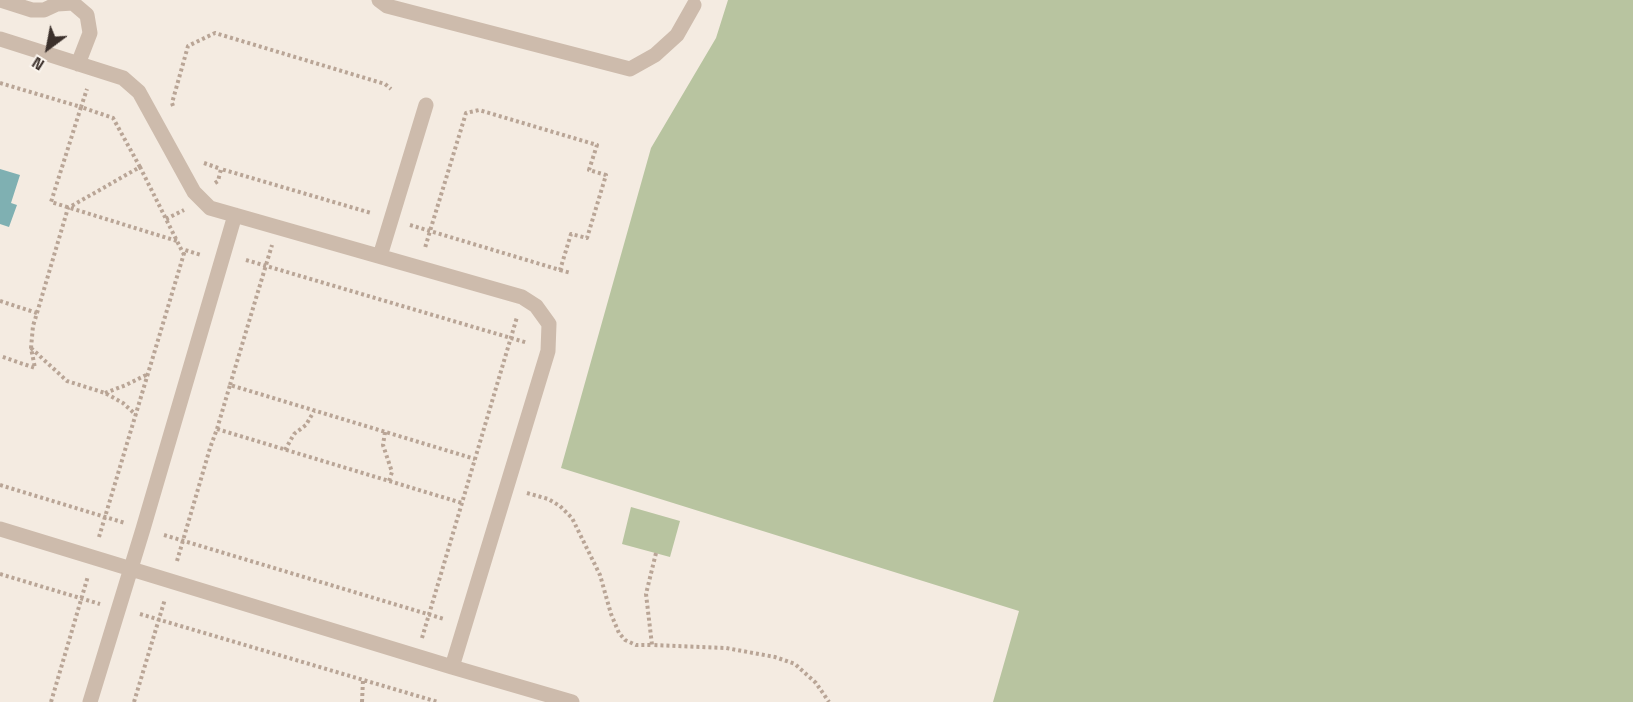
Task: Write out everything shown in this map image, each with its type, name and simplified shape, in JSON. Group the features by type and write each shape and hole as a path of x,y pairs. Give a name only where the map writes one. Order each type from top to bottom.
{"lane":[{"path":"0,0 32,10 44,10 57,4 73,3 87,15 90,33 78,64"},
{"path":"379,0 387,6 630,69 656,55 677,35 690,2"},
{"path":"0,39 123,78 139,92 194,192 210,208 523,298 537,306 549,324 548,350 452,667"},
{"path":"380,256 426,105"},
{"path":"90,702 235,215"},
{"path":"0,530 572,702"}],"path":[{"path":"177,114 172,103 188,46 214,33 385,84 391,89"},
{"path":"0,83 113,118 184,255"},
{"path":"81,107 51,202 177,241"},
{"path":"420,268 466,113 478,110 597,145 589,170 606,175 587,238 571,234 560,270"},
{"path":"199,154 204,164 374,214"},
{"path":"0,357 35,368 31,348 33,326 68,208 140,167"},
{"path":"214,184 218,181 221,169"},
{"path":"166,219 186,209"},
{"path":"409,225 571,273"},
{"path":"51,702 185,250 205,257"},
{"path":"246,260 548,350"},
{"path":"176,562 266,266"},
{"path":"417,656 523,298"},
{"path":"0,301 37,313"},
{"path":"31,348 67,381 105,393 123,403 136,415"},
{"path":"105,393 148,373"},
{"path":"230,385 475,459"},
{"path":"285,450 294,434 306,425 314,411"},
{"path":"217,429 462,503"},
{"path":"385,432 383,445 392,472 389,481"},
{"path":"0,485 465,625"},
{"path":"506,488 548,499 560,506 572,518 600,574 611,614 619,633 625,640 636,645 726,648 775,657 795,664 816,683 829,702"},
{"path":"652,645 646,594 656,553"},
{"path":"0,574 102,604"},
{"path":"134,702 165,598"},
{"path":"140,614 438,702"},
{"path":"362,702 363,680"}],"green space":[{"path":"728,0 1633,0 1633,702 993,702 1019,611 561,468 651,148 716,38"},
{"path":"631,507 680,521 670,557 622,544"}],"water":[{"path":"0,169 20,175 11,203 17,205 9,227 0,224"}]}
